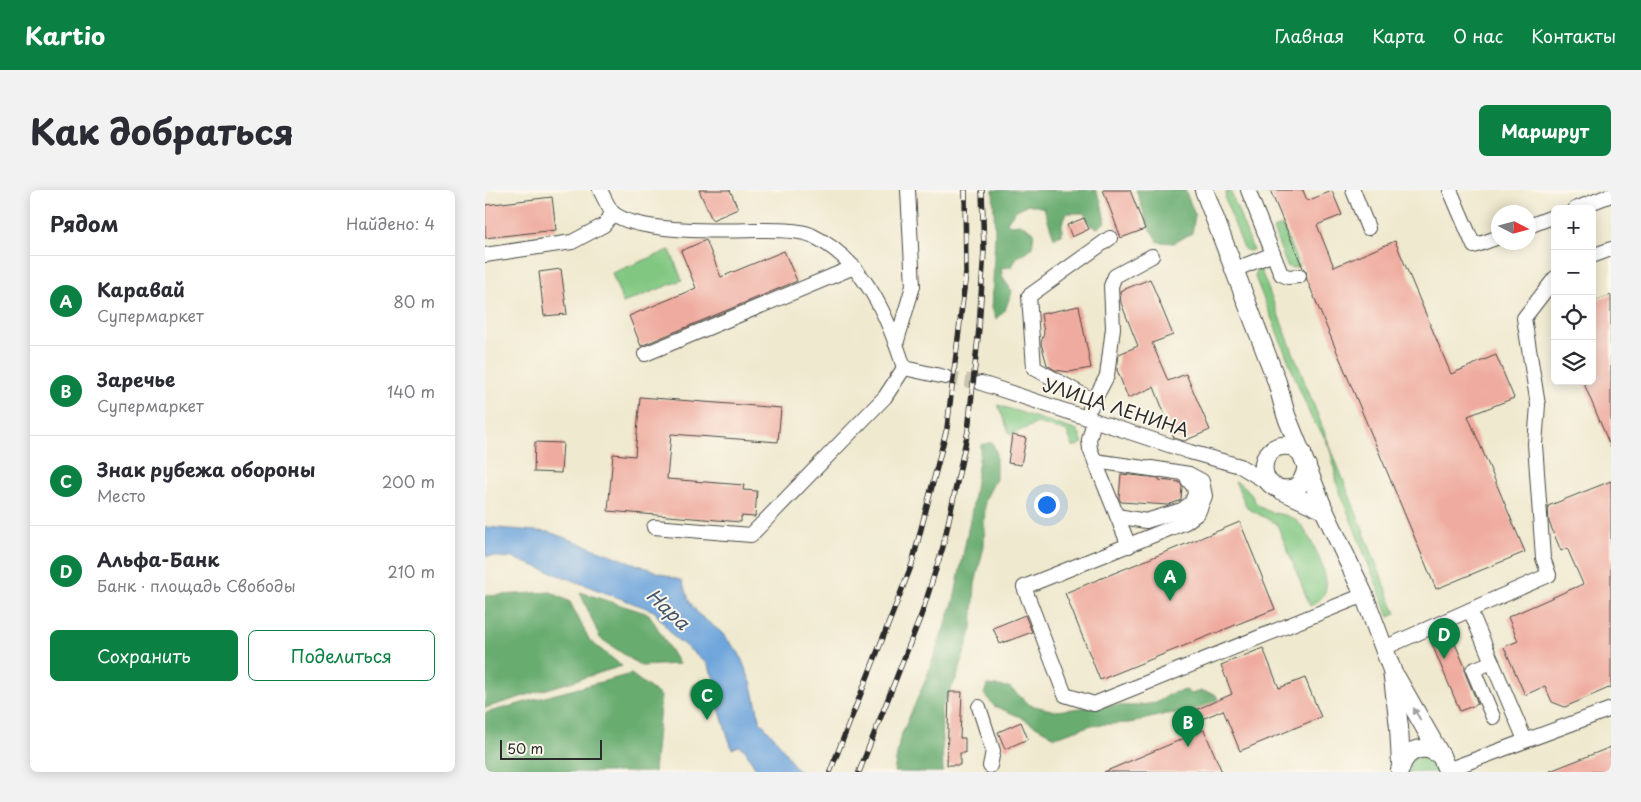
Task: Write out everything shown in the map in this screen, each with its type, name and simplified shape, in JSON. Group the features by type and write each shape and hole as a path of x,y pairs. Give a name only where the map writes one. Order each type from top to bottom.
{"main road":[{"path":"1207,191 1234,270 1277,382 1286,415 1324,510 1364,595 1384,648 1391,670 1399,728 1401,768"},
{"path":"1286,415 1262,470 1275,486 1324,510"},
{"path":"1270,452 1290,446 1305,460 1304,480 1293,488 1275,486"},
{"path":"1391,670 1446,768"},
{"path":"1401,768 1411,752 1418,749 1427,749 1435,751 1446,768"}],"street":[{"path":"600,190 613,213 634,223 661,228 717,231 775,230 809,234 836,250 854,267 879,302 896,344 903,368 885,397 751,535 654,527"},
{"path":"896,344 913,286 908,190"},
{"path":"1248,190 1281,274 1289,277 1299,276"},
{"path":"1353,190 1369,228"},
{"path":"1450,190 1474,246 1491,240"},
{"path":"1586,205 1611,196"},
{"path":"485,255 572,242 603,225 613,213"},
{"path":"1536,223 1551,218"},
{"path":"1094,400 1034,368 1029,296 1109,238"},
{"path":"1596,255 1611,249"},
{"path":"1234,270 1273,254"},
{"path":"1129,546 1095,460 1089,440 1090,419 1094,400 1107,376 1113,328 1111,286 1115,276 1152,256"},
{"path":"645,354 854,267"},
{"path":"1384,648 1549,575 1543,558 1535,444 1538,405 1524,318 1551,283"},
{"path":"903,368 945,377"},
{"name":"УЛИЦА ЛЕНИНА","path":"981,383 1190,452 1240,466 1275,486"},
{"path":"1240,466 1270,452"},
{"path":"1095,460 1189,474 1202,482 1205,496 1198,513 1186,522 1025,587 1065,695 1094,704 1364,595"},
{"path":"1117,516 1146,521 1182,510 1191,503 1195,494 1191,482 1180,476 1151,468"},
{"path":"1470,610 1525,740"},
{"path":"1492,662 1473,670 1493,717"},
{"path":"979,707 993,751 990,766"},
{"path":"1446,768 1611,709"}],"green space":[{"path":"993,190 1096,190 1101,201 1105,222 1098,228 1091,226 1084,213 1067,213 1062,223 1062,235 1054,238 1044,208 1028,204 1015,211 1007,222 1010,225 1021,224 1034,232 1032,248 1017,257 1012,267 1001,268 1003,278 1012,291 1005,310 996,319 992,308 995,232"},
{"path":"1136,190 1185,190 1195,215 1192,233 1174,243 1158,242 1149,227"},
{"path":"1230,190 1253,250 1244,249 1225,199 1226,193"},
{"path":"1282,225 1299,266 1293,268 1287,266 1273,229"},
{"path":"670,250 682,280 623,303 612,273"},
{"path":"1260,268 1396,614 1389,617 1336,482 1329,446 1310,415 1255,277 1257,269"},
{"path":"998,405 1078,431 1083,443 1073,447 1067,432 1038,423 1010,435"},
{"path":"992,442 996,452 996,479 985,500 984,546 975,584 972,628 957,677 941,709 943,772 894,772 900,738 926,679 954,600 972,510 981,445"},
{"path":"1235,481 1250,492 1259,506 1271,512 1293,518 1306,533 1321,562 1326,580 1324,594 1316,603 1310,606 1277,524 1247,508"},
{"path":"551,592 570,602 590,641 622,666 485,708 485,596"},
{"path":"580,592 649,614 679,664 641,666 600,638"},
{"path":"631,674 661,696 654,772 485,772 485,713"},
{"path":"704,681 712,685 711,704 707,708 695,702 691,695 693,685"},
{"path":"987,685 1009,687 1030,705 1056,711 1106,705 1133,706 1156,703 1172,693 1186,690 1191,694 1202,691 1215,694 1219,700 1193,712 1166,714 1130,723 1092,725 1055,737 1018,716 994,706 984,694"},
{"path":"1428,753 1443,772 1405,772 1407,763"}],"water":[{"name":"Нара","path":"485,527 549,532 682,581 690,602 698,614 721,632 739,653 752,685 760,721 779,743 796,769 801,772 758,772 745,750 739,746 732,749 715,696 715,681 707,663 674,637 654,611 513,558 485,556"}],"building":[{"path":"699,190 730,190 738,209 712,220"},
{"path":"1103,190 1130,190 1145,229 1121,238"},
{"path":"1270,190 1303,190 1307,201 1332,191 1342,215 1317,225 1334,267 1395,241 1451,374 1496,355 1514,398 1468,416 1525,552 1436,589 1307,280 1306,271 1303,268"},
{"path":"552,197 556,230 485,238 485,205"},
{"path":"1084,218 1089,229 1072,237 1067,225"},
{"path":"706,240 721,277 784,251 797,281 641,346 629,316 696,288 681,251"},
{"path":"561,269 567,314 544,316 539,272"},
{"path":"1150,279 1173,335 1152,343 1168,381 1186,374 1210,430 1184,441 1174,438 1154,387 1128,398 1117,370 1119,354 1138,346 1121,303 1120,291"},
{"path":"1611,295 1611,448 1585,385 1596,385 1596,301"},
{"path":"1079,306 1091,368 1069,372 1055,370 1047,365 1041,343 1044,333 1041,314"},
{"path":"640,397 781,408 778,442 671,434 667,479 744,485 743,490 757,491 755,517 741,516 741,522 608,511 613,454 635,456"},
{"path":"1012,435 1026,438 1021,465 1008,463"},
{"path":"535,442 563,443 561,473 534,472"},
{"path":"1121,474 1179,482 1182,486 1181,500 1168,505 1121,502 1119,498"},
{"path":"1611,481 1611,687 1565,707 1552,702 1545,686 1525,695 1504,647 1518,641 1508,617 1583,584 1567,548 1561,551 1549,522 1548,506"},
{"path":"1240,522 1275,609 1100,680 1065,593"},
{"path":"1025,615 1032,632 1000,644 993,628"},
{"path":"1451,634 1478,704 1460,711 1431,642"},
{"path":"1263,648 1279,688 1305,678 1321,717 1240,751 1223,710 1195,722 1191,712 1232,694 1221,665"},
{"path":"949,692 962,692 960,738 965,738 965,753 960,753 960,765 947,765"},
{"path":"1021,722 1028,739 1005,749 998,732"},
{"path":"1204,730 1222,772 1104,772"},
{"path":"1611,747 1611,772 1550,772 1550,771"}],"tunnel":[{"path":"945,377 981,383"}],"railway":[{"path":"830,772 912,564 947,428 966,273 965,190"},
{"path":"859,772 922,613 943,547 968,431 979,328 984,250 982,190"}],"place":[{"name":"Каравай","path":"1170,601"},
{"name":"Альфа-Банк","path":"1444,659"},
{"name":"Знак рубежа обороны","path":"707,720"},
{"name":"Заречье","path":"1188,747"}]}
